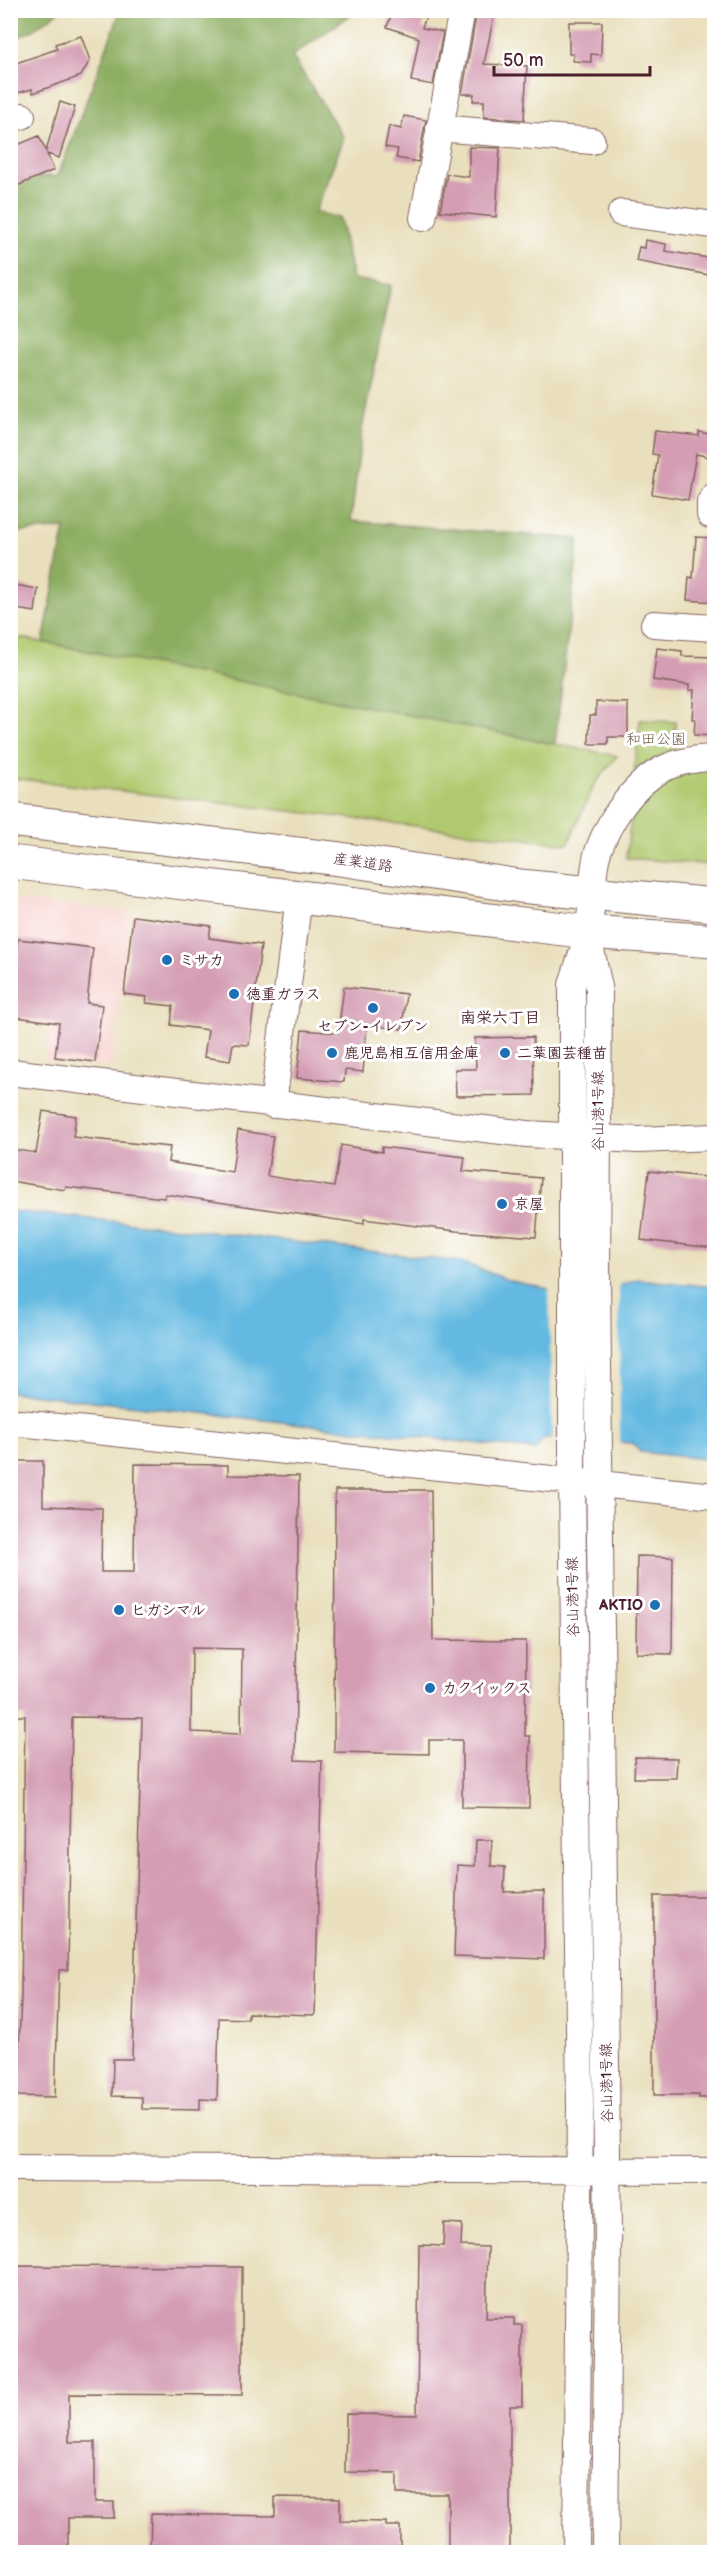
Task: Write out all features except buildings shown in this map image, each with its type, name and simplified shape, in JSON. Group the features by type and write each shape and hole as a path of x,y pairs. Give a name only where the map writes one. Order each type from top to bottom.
{"main road":[{"name":"産業道路","path":"10,820 340,859 592,894 714,905"},
{"path":"10,862 588,933 714,941"}],"street":[{"path":"423,218 462,10"},
{"path":"439,128 592,141"},
{"path":"621,213 714,225"},
{"path":"714,496 710,502 710,515 714,516"},
{"path":"654,624 714,628"},
{"name":"谷山港1号線","path":"576,2553 579,2171 570,1272 599,987 588,933 596,858 608,829 635,789 652,774 686,759 714,758"},
{"path":"273,1105 299,896"},
{"path":"10,1072 527,1134 638,1140 714,1137"},
{"name":"谷山港1号線","path":"585,1137 597,1277 600,1484 608,2170 605,2553"},
{"path":"10,1422 714,1496"},
{"path":"10,2168 714,2171"}],"shaded area":[{"path":"11,899 129,912 112,1068 45,1061 48,1023 11,1019"}],"green space":[{"path":"11,10 59,11 33,30 11,40"},
{"path":"119,11 356,11 292,56 344,138 315,212 340,218 353,279 391,285 362,429 351,521 579,539 555,744 43,642 65,528 11,533 10,178 58,176"},
{"path":"11,636 617,756 594,785 568,844 11,778"},
{"name":"和田公園","path":"640,720 676,722 675,749 634,770"},
{"path":"701,770 714,771 714,865 626,858 631,817 646,797 666,779"}],"water":[{"path":"11,1211 163,1226 461,1262 511,1281 586,1297 637,1279 714,1287 714,1460 640,1452 633,1443 544,1438 535,1450 11,1392"}],"pier":[{"path":"619,1283 620,1445 552,1439 549,1286 586,1294"}],"place":[{"name":"ミサカ","path":"167,960"},
{"name":"徳重ガラス","path":"234,994"},
{"name":"セブン-イレブン","path":"373,1008"},
{"name":"鹿児島相互信用金庫","path":"332,1053"},
{"name":"二葉園芸種苗","path":"505,1053"},
{"name":"京屋","path":"502,1204"},
{"name":"AKTIO","path":"655,1605"},
{"name":"ヒガシマル","path":"119,1610"},
{"name":"カクイックス","path":"430,1688"}],"district":[{"name":"南栄六丁目","path":"500,1018"}]}
